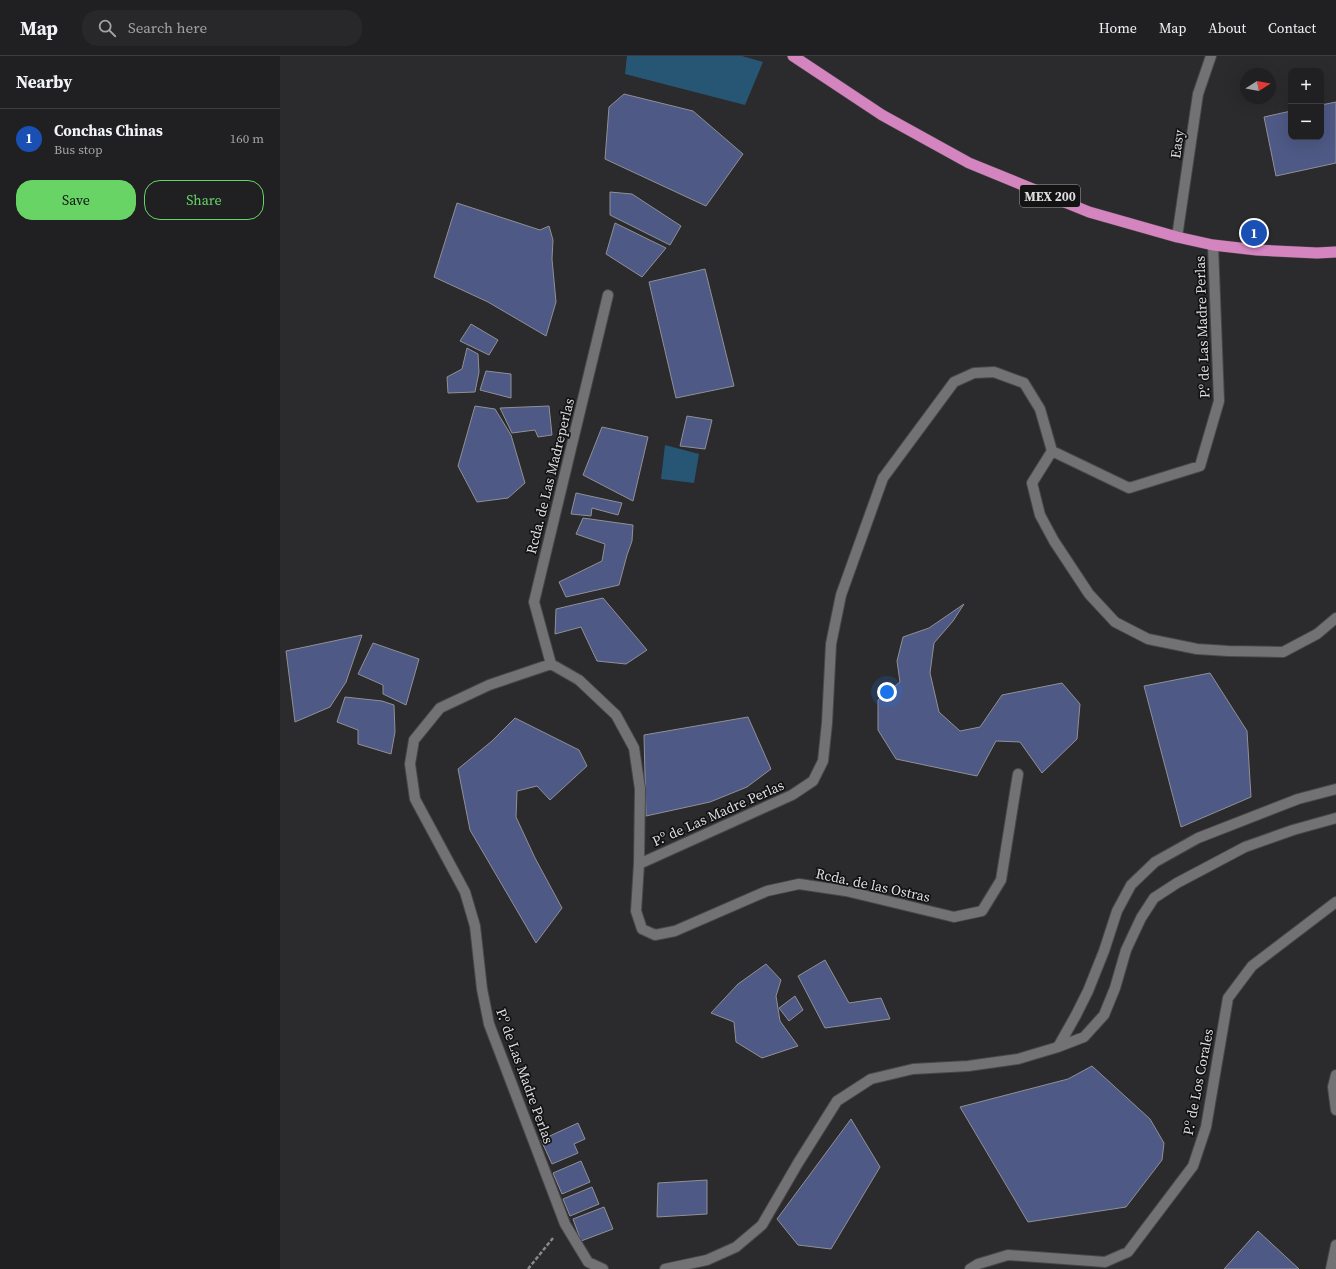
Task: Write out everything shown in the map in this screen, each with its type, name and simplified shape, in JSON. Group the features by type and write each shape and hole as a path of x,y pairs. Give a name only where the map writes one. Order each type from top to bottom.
{"highway":[{"name":"MEX 200","path":"793,56 882,115 969,163 1089,212 1177,237 1213,245 1257,250 1317,253 1336,252"}],"street":[{"name":"Easy","path":"1177,237 1198,94 1211,56"},
{"name":"P.º de Las Madre Perlas","path":"603,1269 588,1262 565,1224 489,1024 482,989 475,926 465,892 415,799 410,764 414,740 440,708 489,684 551,664 579,680 616,715 634,748 640,789 638,864 792,795 813,781 823,761 827,723 831,644 841,595 883,478 954,382 974,373 994,372 1024,383 1040,409 1052,451 1129,488 1200,466 1220,401 1213,245"},
{"name":"Rcda. de Las Madreperlas","path":"551,664 534,602 608,295"},
{"path":"1052,451 1032,483 1040,515 1054,541 1089,594 1115,622 1148,639 1197,649 1283,652 1317,634 1336,618"},
{"name":"Rcda. de las Ostras","path":"638,864 636,911 642,929 655,935 675,931 767,891 800,884 846,891 954,917 982,911 1001,880 1018,774"},
{"path":"1058,1047 1088,992 1104,951 1117,911 1131,885 1155,862 1204,835 1298,799 1336,789"},
{"path":"665,1269 707,1260 736,1247 762,1225 798,1163 838,1101 871,1079 913,1069 968,1066 1018,1059 1058,1047 1084,1037 1104,1015 1126,950 1141,918 1154,898 1177,883 1245,848 1292,830 1336,818"},
{"name":"P.º de Los Corales","path":"970,1269 978,1264 1008,1255 1105,1262 1128,1252 1193,1166 1206,1127 1228,998 1252,966 1336,902"},
{"path":"1336,1075 1333,1087 1336,1110"},
{"path":"1331,1269 1336,1245"}],"path":[{"path":"528,1269 565,1224"}],"water":[{"path":"627,56 742,56 763,62 745,105 625,74"},
{"path":"665,445 699,454 694,483 661,479"}],"building":[{"path":"624,94 693,111 743,154 706,206 605,159 609,107"},
{"path":"1336,102 1336,163 1276,176 1264,117 1288,112 1288,140 1324,140 1324,104"},
{"path":"610,192 632,194 681,226 670,245 610,215"},
{"path":"457,203 540,230 549,226 553,240 552,259 556,302 546,336 488,302 434,277"},
{"path":"615,223 666,248 642,277 606,254"},
{"path":"705,269 734,386 676,398 649,282"},
{"path":"471,324 498,340 489,355 460,341"},
{"path":"467,348 478,354 479,372 475,392 448,393 447,377 462,369"},
{"path":"486,371 511,374 511,398 480,390"},
{"path":"475,406 495,409 511,435 525,483 508,498 477,502 458,466"},
{"path":"549,406 552,435 538,437 535,430 512,433 500,408"},
{"path":"687,416 712,420 705,449 680,446"},
{"path":"602,427 648,437 633,501 583,475"},
{"path":"576,493 622,503 618,515 592,508 591,516 571,514"},
{"path":"583,518 633,525 632,541 619,585 566,597 559,582 602,561 605,544 576,534"},
{"path":"603,598 647,650 626,664 597,661 581,627 555,634 556,609"},
{"path":"964,604 953,621 934,643 930,673 939,712 960,731 980,727 1002,695 1062,683 1080,704 1077,739 1042,773 1020,742 996,741 977,776 896,759 878,730 878,700 900,682 897,661 903,637 929,628"},
{"path":"362,635 346,682 330,707 295,722 286,651"},
{"path":"373,643 419,659 406,705 383,694 383,685 358,674"},
{"path":"1210,673 1247,731 1251,797 1181,827 1144,686"},
{"path":"345,697 382,701 394,705 395,732 391,754 358,744 358,730 337,722"},
{"path":"748,717 771,769 747,787 710,802 646,816 644,735"},
{"path":"515,718 579,750 587,766 550,800 537,786 517,791 516,817 535,858 562,908 536,943 470,830 458,769 492,741"},
{"path":"825,960 849,1003 881,998 890,1019 825,1028 798,976"},
{"path":"766,964 781,980 776,996 780,1021 798,1046 762,1058 736,1042 734,1022 711,1013 738,984"},
{"path":"795,996 803,1010 789,1021 779,1008"},
{"path":"1092,1066 1150,1119 1164,1143 1162,1160 1126,1207 1028,1222 960,1107 1068,1079"},
{"path":"851,1119 880,1167 831,1249 798,1245 777,1219"},
{"path":"578,1123 585,1139 574,1144 578,1153 552,1164 541,1140"},
{"path":"581,1161 590,1182 562,1194 553,1173"},
{"path":"707,1180 707,1214 657,1217 658,1183"},
{"path":"592,1187 599,1204 570,1216 563,1199"},
{"path":"604,1207 613,1229 581,1241 573,1219"},
{"path":"1258,1231 1299,1269 1224,1269"}],"place":[{"name":"Conchas Chinas","path":"1254,233"}]}
